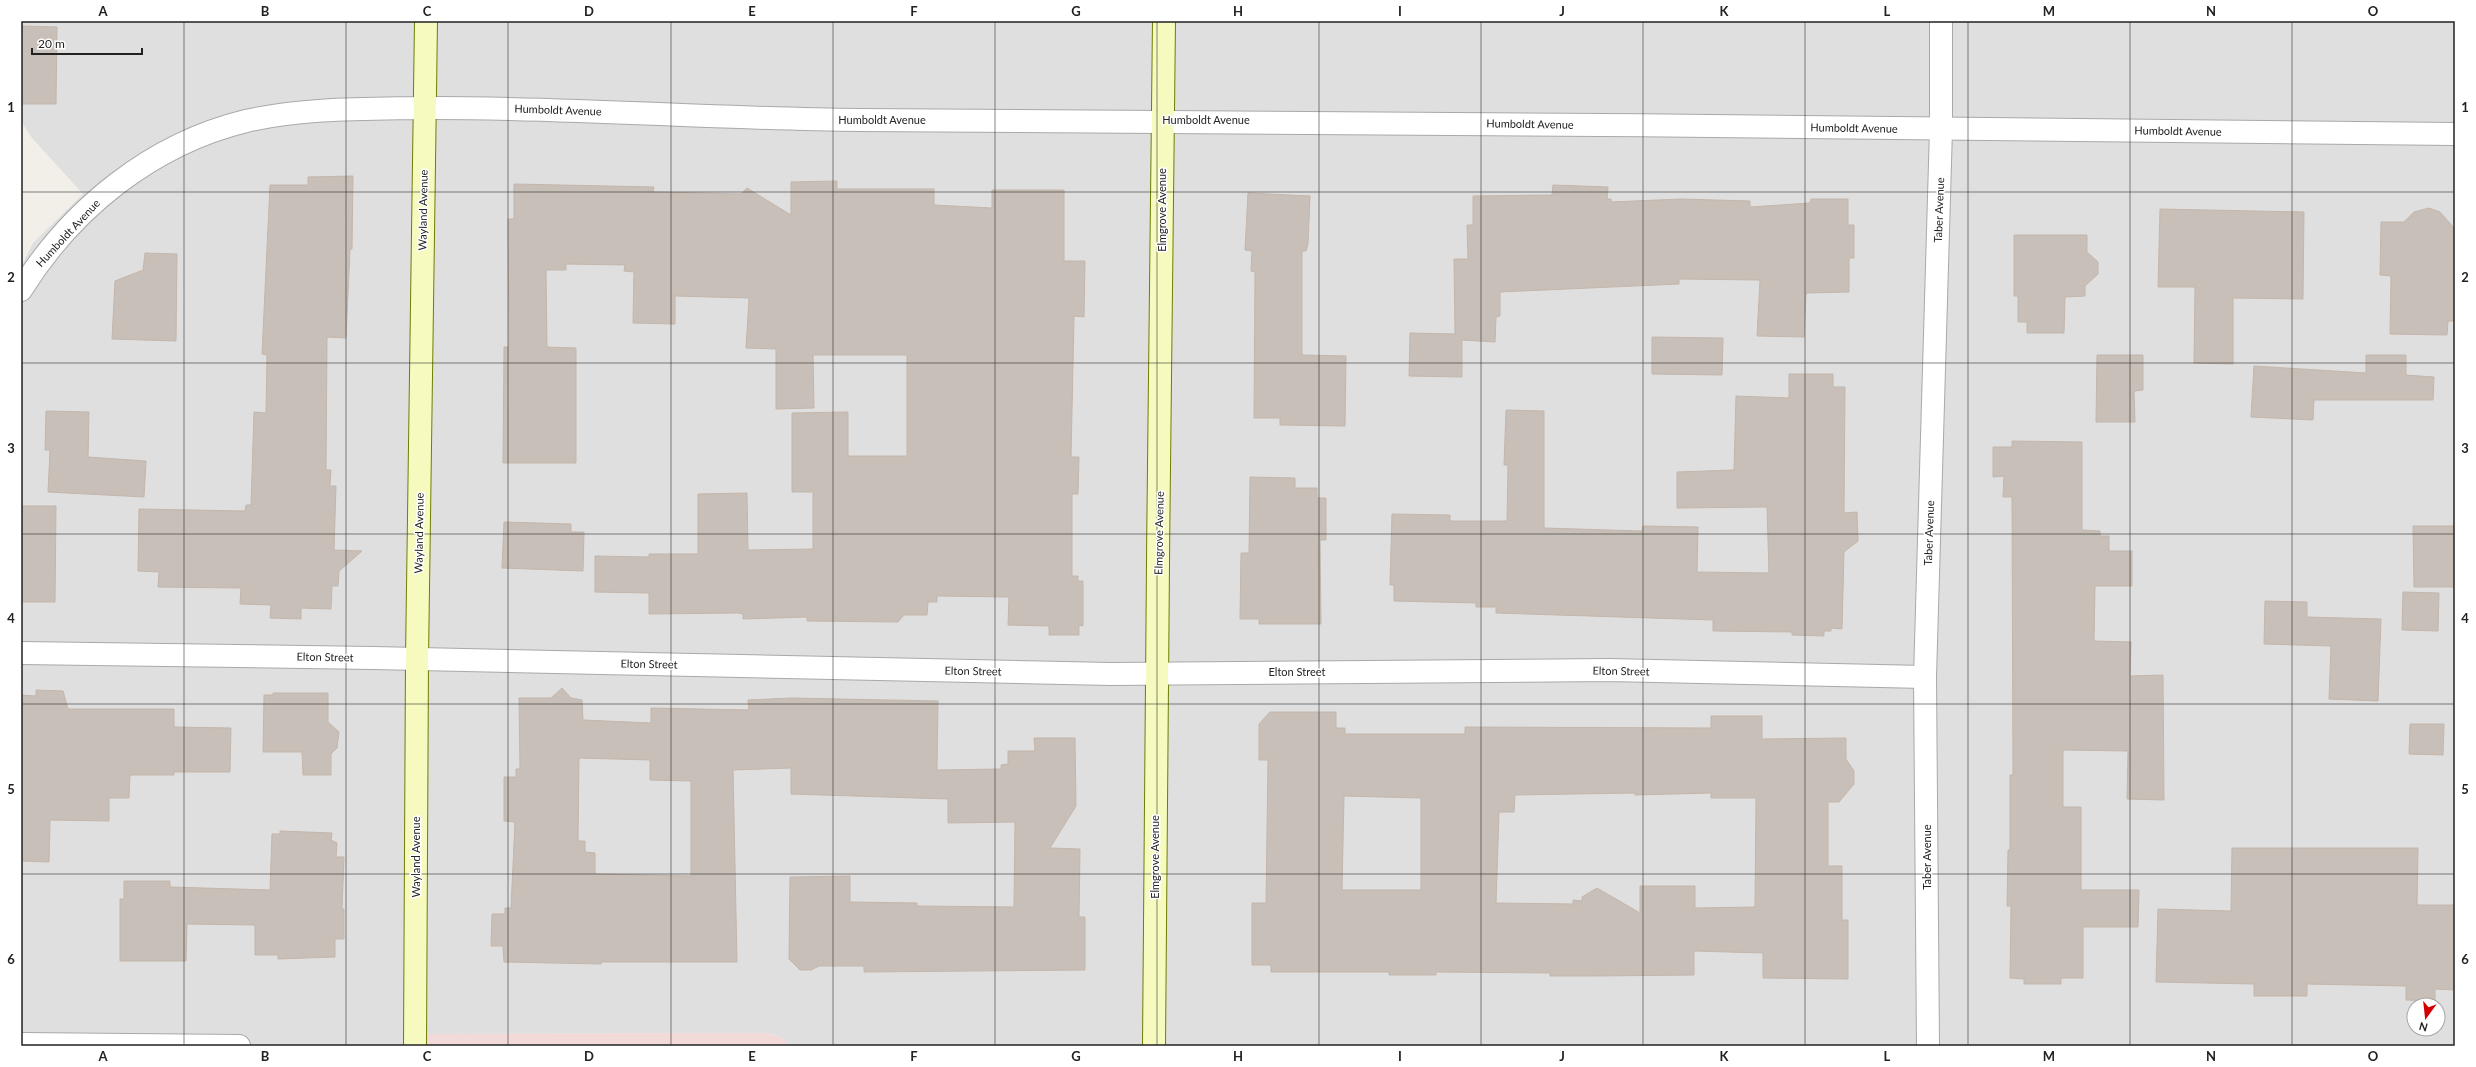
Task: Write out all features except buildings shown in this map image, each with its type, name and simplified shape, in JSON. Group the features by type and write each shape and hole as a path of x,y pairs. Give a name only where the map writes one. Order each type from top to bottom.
{"street":[{"name":"Wayland Avenue","path":"415,1046 417,659 426,21"},
{"name":"Elmgrove Avenue","path":"1154,1046 1156,673 1162,362 1164,21"},
{"name":"Taber Avenue","path":"1928,1046 1925,677 1941,129 1940,21"},
{"name":"Humboldt Avenue","path":"21,290 36,265 82,215 129,173 180,142 246,121 316,110 472,107 851,120 1163,120 2455,134"},
{"name":"Elton Street","path":"21,652 1111,674 1609,670 1925,677"},
{"path":"21,1044 239,1046"}],"shaded area":[{"path":"21,21 2455,21 2455,1046 785,1046 785,1039 769,1033 425,1034 416,1046 21,1046 21,267 33,243 83,194 32,138 21,121"},
{"path":"768,1033 785,1039 785,1046 416,1046 425,1034"}]}
